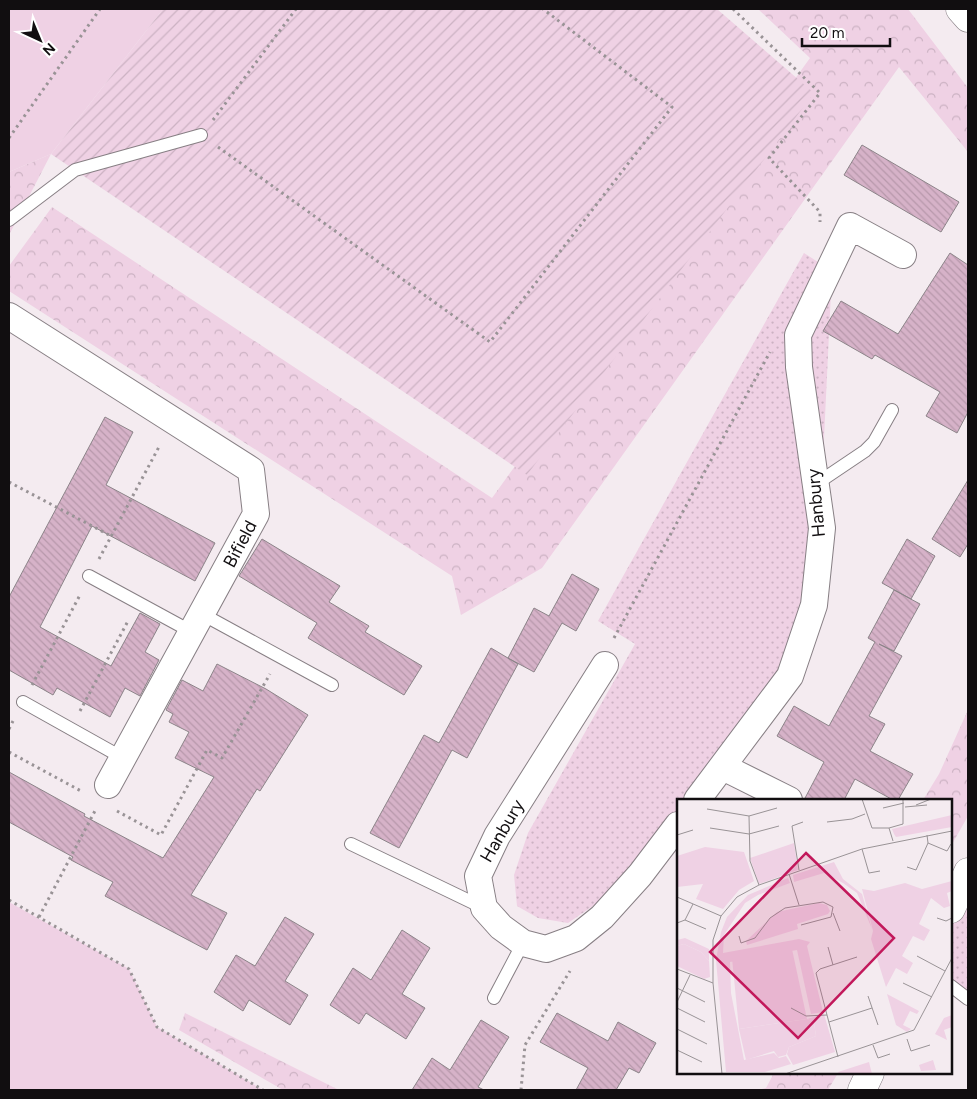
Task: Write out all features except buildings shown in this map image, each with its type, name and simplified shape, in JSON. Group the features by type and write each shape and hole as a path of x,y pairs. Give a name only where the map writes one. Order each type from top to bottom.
{"street":[{"path":"960,9 968,18"},
{"name":"Hanbury","path":"698,799 790,676 814,606 822,528 799,367 798,335 850,226 902,255"},
{"name":"Bifield","path":"9,316 251,470 256,514 108,785"},
{"name":"Hanbury","path":"484,908 478,876 497,836 605,665"},
{"path":"723,766 787,799"},
{"path":"484,908 501,927 523,943 546,949 576,938 602,917 640,875 677,826"},
{"path":"862,1090 870,1074"}],"lane":[{"path":"9,220 75,170 201,135"},
{"path":"816,484 865,451 874,442 892,410"},
{"path":"90,576 138,603 197,623 280,656 332,685"},
{"path":"23,702 123,758"},
{"path":"352,844 484,908"},
{"path":"494,998 523,943"},
{"path":"952,987 968,999"}],"path":[{"path":"9,138 100,9"},
{"path":"296,9 201,135 490,342 672,107 543,9"},
{"path":"734,9 820,93 769,158 820,212 820,260 831,264"},
{"path":"605,665 616,635 772,347"},
{"path":"9,482 111,536"},
{"path":"70,729 138,603"},
{"path":"161,835 207,750 222,758 280,656"},
{"path":"39,917 108,785"},
{"path":"9,900 129,969 156,1026 263,1090"},
{"path":"521,1090 525,1045 581,952 576,938"}],"green space":[{"path":"9,9 163,9 51,154 9,172"},
{"path":"163,9 717,9 814,93 527,475 51,154"},
{"path":"758,9 908,9 968,88 968,152 899,67 542,568 461,615 452,576 9,291 9,266 52,207 492,498 810,58"},
{"path":"51,154 9,235 9,172"},
{"path":"804,253 832,271 816,606 786,674 692,799 677,799 677,818 625,884 568,923 538,918 517,906 514,875 528,833 635,644 598,621"},
{"path":"968,710 968,816 952,844 952,799 924,799 939,774"},
{"path":"968,883 968,995 952,983 952,917"},
{"path":"9,902 129,969 157,1027 263,1090 9,1090"},
{"path":"185,1013 339,1090 283,1090 179,1030"},
{"path":"773,1074 837,1074 828,1090 757,1090 766,1088"}]}
